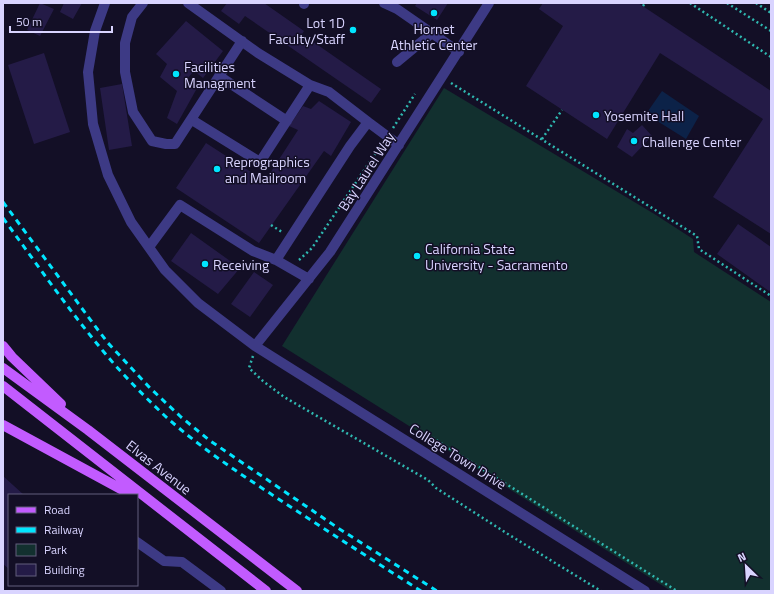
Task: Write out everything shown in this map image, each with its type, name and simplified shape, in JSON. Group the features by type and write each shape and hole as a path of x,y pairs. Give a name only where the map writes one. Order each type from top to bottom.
{"main road":[{"path":"3,346 12,357 88,430"},
{"name":"Elvas Avenue","path":"3,368 88,430 297,591"},
{"path":"3,386 266,591"},
{"path":"3,424 130,494"},
{"path":"138,499 169,515"}],"street":[{"name":"College Town Drive","path":"105,3 95,31 88,72 93,124 108,175 131,222 165,270 198,303 255,346 645,591"},
{"path":"143,3 132,17 125,43 125,72 133,112 152,140 166,144 175,144 242,41"},
{"path":"188,3 258,53 310,85 329,92 399,145"},
{"path":"384,3 397,9 459,52"},
{"name":"Bay Laurel Way","path":"255,346 330,252 489,3"},
{"path":"397,62 432,33"},
{"path":"219,76 287,121"},
{"path":"192,120 260,162 310,85"},
{"path":"276,260 350,146 368,122"},
{"path":"149,247 180,205 253,251 276,260 309,279"},
{"path":"138,543 164,561 182,562 221,591"}],"path":[{"path":"690,3 771,57"},
{"path":"727,3 771,31"},
{"path":"756,3 771,13"},
{"path":"442,78 697,236 699,249 771,296"},
{"path":"299,260 312,248 417,92"},
{"path":"542,140 562,110"},
{"path":"271,225 284,234"},
{"path":"308,246 312,248"},
{"path":"255,346 249,368 263,381 284,396 421,475 436,488 601,591"},
{"path":"428,435 677,591"}],"green space":[{"path":"444,88 656,215 693,239 694,252 771,302 771,591 671,591 282,346"}],"water":[{"path":"662,91 699,116 686,139 646,114"}],"building":[{"path":"40,3 54,9 40,36 27,30"},
{"path":"64,3 82,3 73,19 60,12"},
{"path":"227,3 264,3 304,31 302,34 381,89 371,103 245,16 239,24 221,11"},
{"name":"Hornet Athletic Center","path":"417,3 448,3 437,20 415,6"},
{"name":"Yosemite Hall","path":"543,3 638,3 771,91 771,234 713,197 763,119 660,53 607,139 526,86 563,26 539,9"},
{"name":"Facilities Managment","path":"186,21 223,51 203,78 194,71 186,80 196,90 177,124 167,118 177,91 160,77 167,64 156,54"},
{"path":"44,53 70,132 34,144 8,65"},
{"path":"122,84 132,146 109,150 100,88"},
{"name":"Reprographics and Mailroom","path":"319,101 351,122 331,156 324,151 259,243 176,188 206,143 265,181 298,130 289,126 303,106 311,109"},
{"name":"Challenge Center","path":"642,125 652,136 632,157 617,147 627,129 633,133"},
{"path":"738,224 771,247 771,289 769,291 717,254"},
{"name":"Receiving","path":"191,233 240,268 218,294 171,261"},
{"path":"254,272 273,285 250,317 231,304"},
{"path":"3,476 23,494 8,494 8,568 3,564"}],"railway":[{"path":"3,202 108,343 150,388 181,417 209,440 338,528 437,591"},
{"path":"3,218 103,351 164,415 189,437 230,466 308,519 421,591"}],"place":[{"name":"Hornet Athletic Center","path":"434,13"},
{"name":"Lot 1D Faculty/Staff","path":"353,30"},
{"name":"Facilities Managment","path":"176,74"},
{"name":"Yosemite Hall","path":"596,115"},
{"name":"Challenge Center","path":"634,141"},
{"name":"Reprographics and Mailroom","path":"217,169"},
{"name":"California State University - Sacramento","path":"417,256"},
{"name":"Receiving","path":"205,264"}]}
